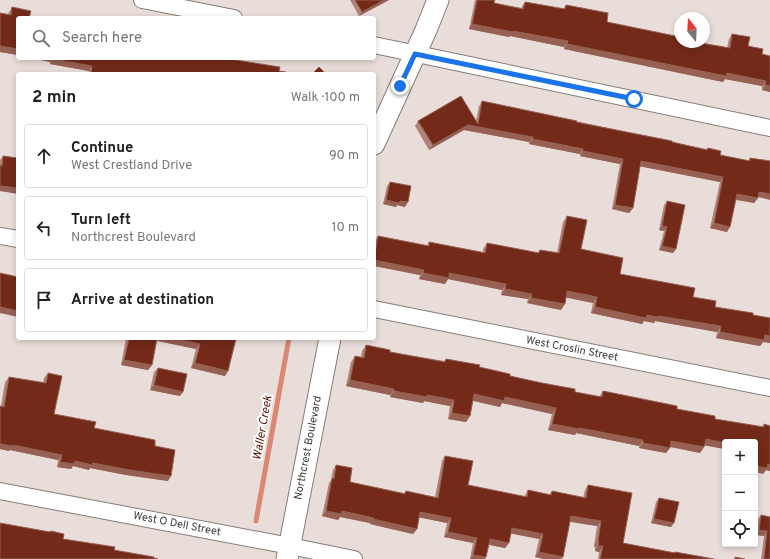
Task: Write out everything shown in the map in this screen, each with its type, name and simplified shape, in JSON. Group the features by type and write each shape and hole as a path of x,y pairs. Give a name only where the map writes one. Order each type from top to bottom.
{"street":[{"path":"142,0 224,16"},
{"path":"376,140 438,0"},
{"path":"376,45 770,128"},
{"path":"0,236 16,239"},
{"name":"West Croslin Street","path":"376,309 770,388"},
{"name":"Northcrest Boulevard","path":"288,552 330,340"},
{"name":"West O Dell Street","path":"0,491 288,552 354,559"}],"building":[{"path":"355,0 384,0 362,12"},
{"path":"477,0 495,0 494,3 523,9 525,2 565,9 566,5 608,13 607,22 674,36 674,48 710,48 710,45 730,48 732,34 750,37 748,46 763,49 762,54 770,56 770,86 765,85 766,81 727,73 726,76 567,44 568,41 472,24"},
{"path":"12,7 31,11 30,16 16,16 16,49 0,46 0,13 11,15"},
{"path":"59,60 235,60 280,67 279,71 286,72 91,72 92,66"},
{"path":"319,67 324,72 314,72"},
{"path":"461,96 478,124 482,101 672,141 707,150 708,148 721,151 720,155 750,161 750,158 770,161 770,194 759,192 758,198 737,194 730,227 714,223 723,177 641,161 633,208 615,205 623,159 533,139 533,137 468,125 433,145 418,121"},
{"path":"3,156 16,158 16,188 0,186 0,165 2,166"},
{"path":"390,182 411,186 408,202 400,201 399,203 386,200"},
{"path":"667,201 685,205 676,249 662,246 667,227 662,226"},
{"path":"567,216 587,220 581,249 623,258 620,274 695,288 693,297 716,301 715,307 753,313 753,315 770,318 770,336 765,335 764,340 720,332 721,326 659,316 647,315 646,318 595,307 597,297 567,291 565,304 531,298 532,294 505,289 506,284 449,273 449,278 423,273 424,270 376,260 378,236 429,246 429,242 485,253 487,243 539,253 540,250 559,253"},
{"path":"0,273 16,277 16,311 0,307"},
{"path":"129,340 157,340 152,365 124,360"},
{"path":"181,340 236,340 228,371 195,363 200,344"},
{"path":"366,345 390,350 390,352 445,362 446,359 480,365 479,367 510,374 510,376 575,389 575,392 602,397 603,391 677,406 677,409 715,416 715,419 764,427 764,424 770,426 770,465 768,464 767,468 758,466 758,439 722,439 722,442 706,439 704,447 671,441 670,448 643,443 643,440 552,424 556,408 505,397 504,401 474,394 470,416 452,413 454,400 394,391 394,389 350,380 355,356 364,358"},
{"path":"158,368 187,374 183,392 154,385"},
{"path":"48,373 62,376 54,414 96,422 94,428 155,440 155,446 175,450 171,476 93,463 92,465 75,461 74,464 60,462 62,455 13,445 0,444 0,406 4,407 9,377 46,383"},
{"path":"445,456 473,461 468,485 527,497 528,490 551,495 552,491 586,498 588,485 632,493 623,543 714,559 600,559 603,546 598,546 601,521 571,516 563,557 539,552 543,534 512,528 509,543 490,539 486,557 473,555 477,538 448,532 451,518 420,512 417,529 342,511 341,514 326,511 336,465 352,468 350,482 405,494 406,491 438,498"},
{"path":"659,498 679,502 674,523 654,519"},
{"path":"761,515 770,517 770,559 764,559 767,531 759,530"},
{"path":"0,523 51,531 64,534 63,539 115,547 114,550 158,559 0,559"}],"waterway":[{"name":"Waller Creek","path":"256,521 289,340"}],"route":[{"path":"400,86 415,54 634,99"}]}
